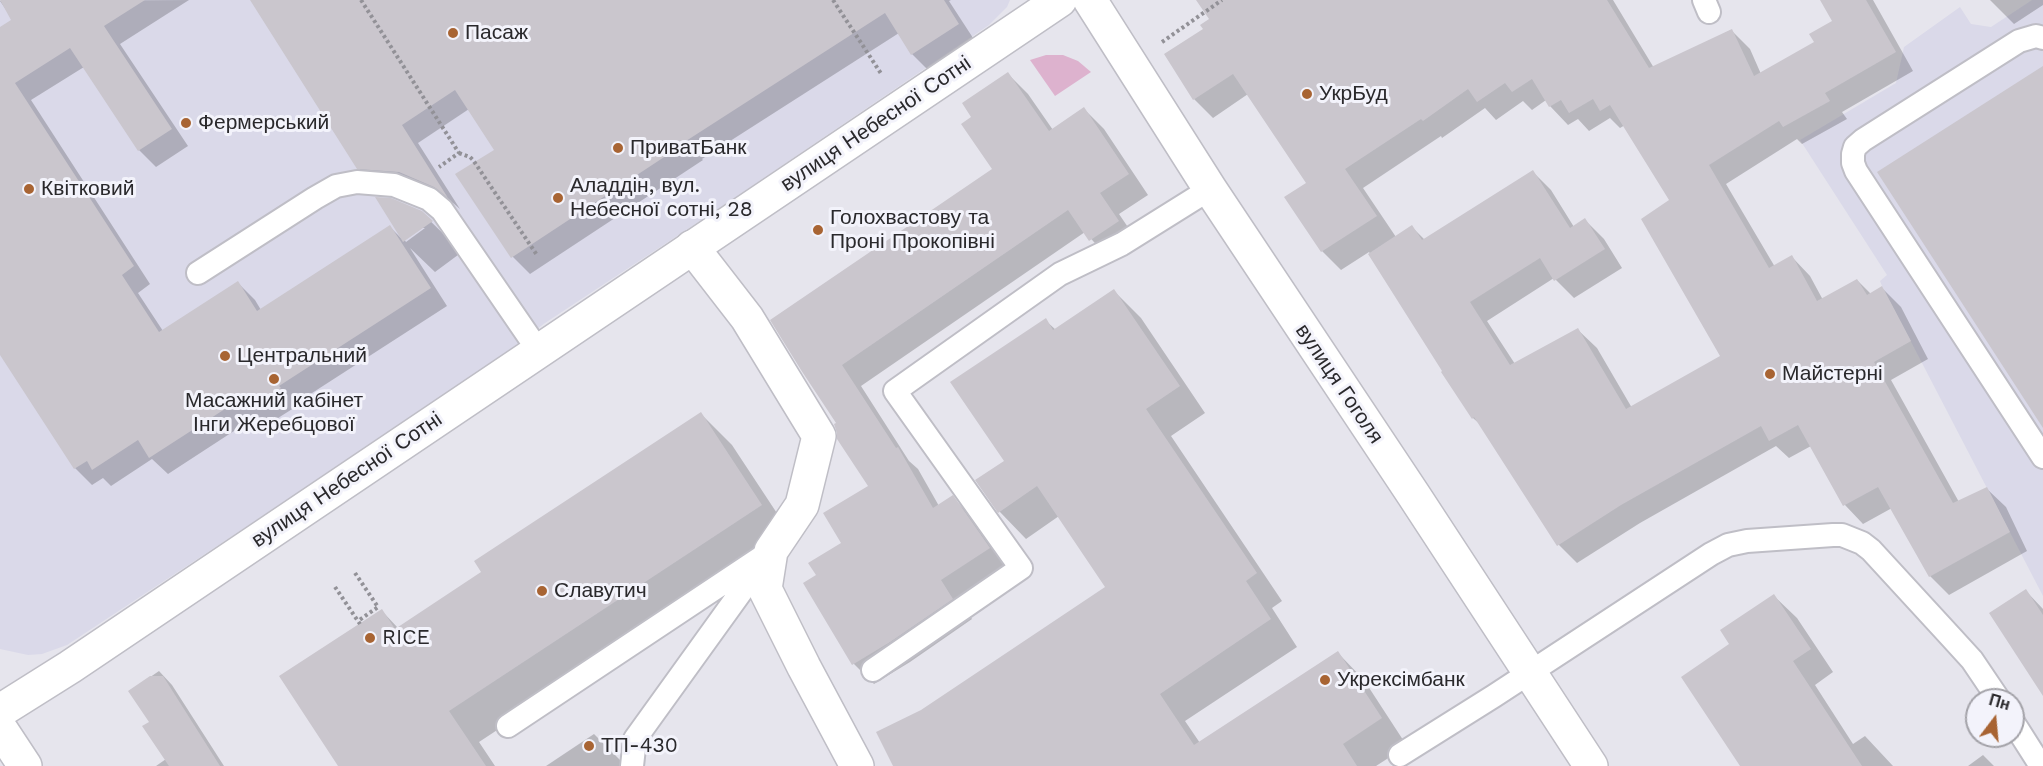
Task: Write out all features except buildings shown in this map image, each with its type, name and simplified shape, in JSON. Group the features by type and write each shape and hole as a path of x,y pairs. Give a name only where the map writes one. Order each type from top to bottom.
{"street":[{"name":"вулиця Небесної Сотні","path":"0,711 70,667 1060,0"},
{"name":"вулиця Гоголя","path":"1090,0 1210,189 1591,766"},
{"path":"692,247 747,318 819,436 802,505 771,551 765,589 857,766"},
{"path":"0,728 26,766"}],"lane":[{"path":"2043,38 2026,37 2019,41 1863,140 1852,154 1856,171 2043,457"},
{"path":"198,273 315,198 346,183 394,184 429,199 442,210 538,350"},
{"path":"873,670 1021,568 895,391 1060,274 1122,244 1210,189"},
{"path":"1400,755 1711,554 1728,545 1748,542 1833,535 1853,538 1871,550 1972,660 1991,688"},
{"path":"508,726 771,551"},
{"path":"632,766 635,739 771,551"},
{"path":"2025,741 2041,766"}],"path":[{"path":"361,0 459,153 473,160 537,255"},
{"path":"833,0 901,106"},
{"path":"1154,48 1222,0"},
{"path":"418,194 428,175 459,153"},
{"path":"335,587 359,622 378,607 356,573"}],"shaded area":[{"path":"0,0 1010,0 1007,7 989,25 545,323 484,370 67,645 42,654 28,655 0,649"},
{"path":"2032,0 2043,0 2043,596 1882,286 1880,281 1887,275 1800,140 1896,83 1904,47 1960,7 1971,24 1991,27"},
{"path":"1046,55 1063,55 1078,61 1091,72 1055,96 1030,60"}],"place":[{"name":"Пасаж","path":"453,33"},
{"name":"УкрБуд","path":"1307,94"},
{"name":"Фермерський","path":"186,123"},
{"name":"ПриватБанк","path":"618,148"},
{"name":"Квітковий","path":"29,189"},
{"name":"Аладдін, вул. Небесної сотні, 28","path":"558,198"},
{"name":"Голохвастову та Проні Прокопівні","path":"818,230"},
{"name":"Центральний","path":"225,356"},
{"name":"Майстерні","path":"1770,374"},
{"name":"Масажний кабінет Інги Жеребцової","path":"274,379"},
{"name":"Славутич","path":"542,591"},
{"name":"RICE","path":"370,638"},
{"name":"Укрексімбанк","path":"1325,680"},
{"name":"ТП-430","path":"589,746"}]}
